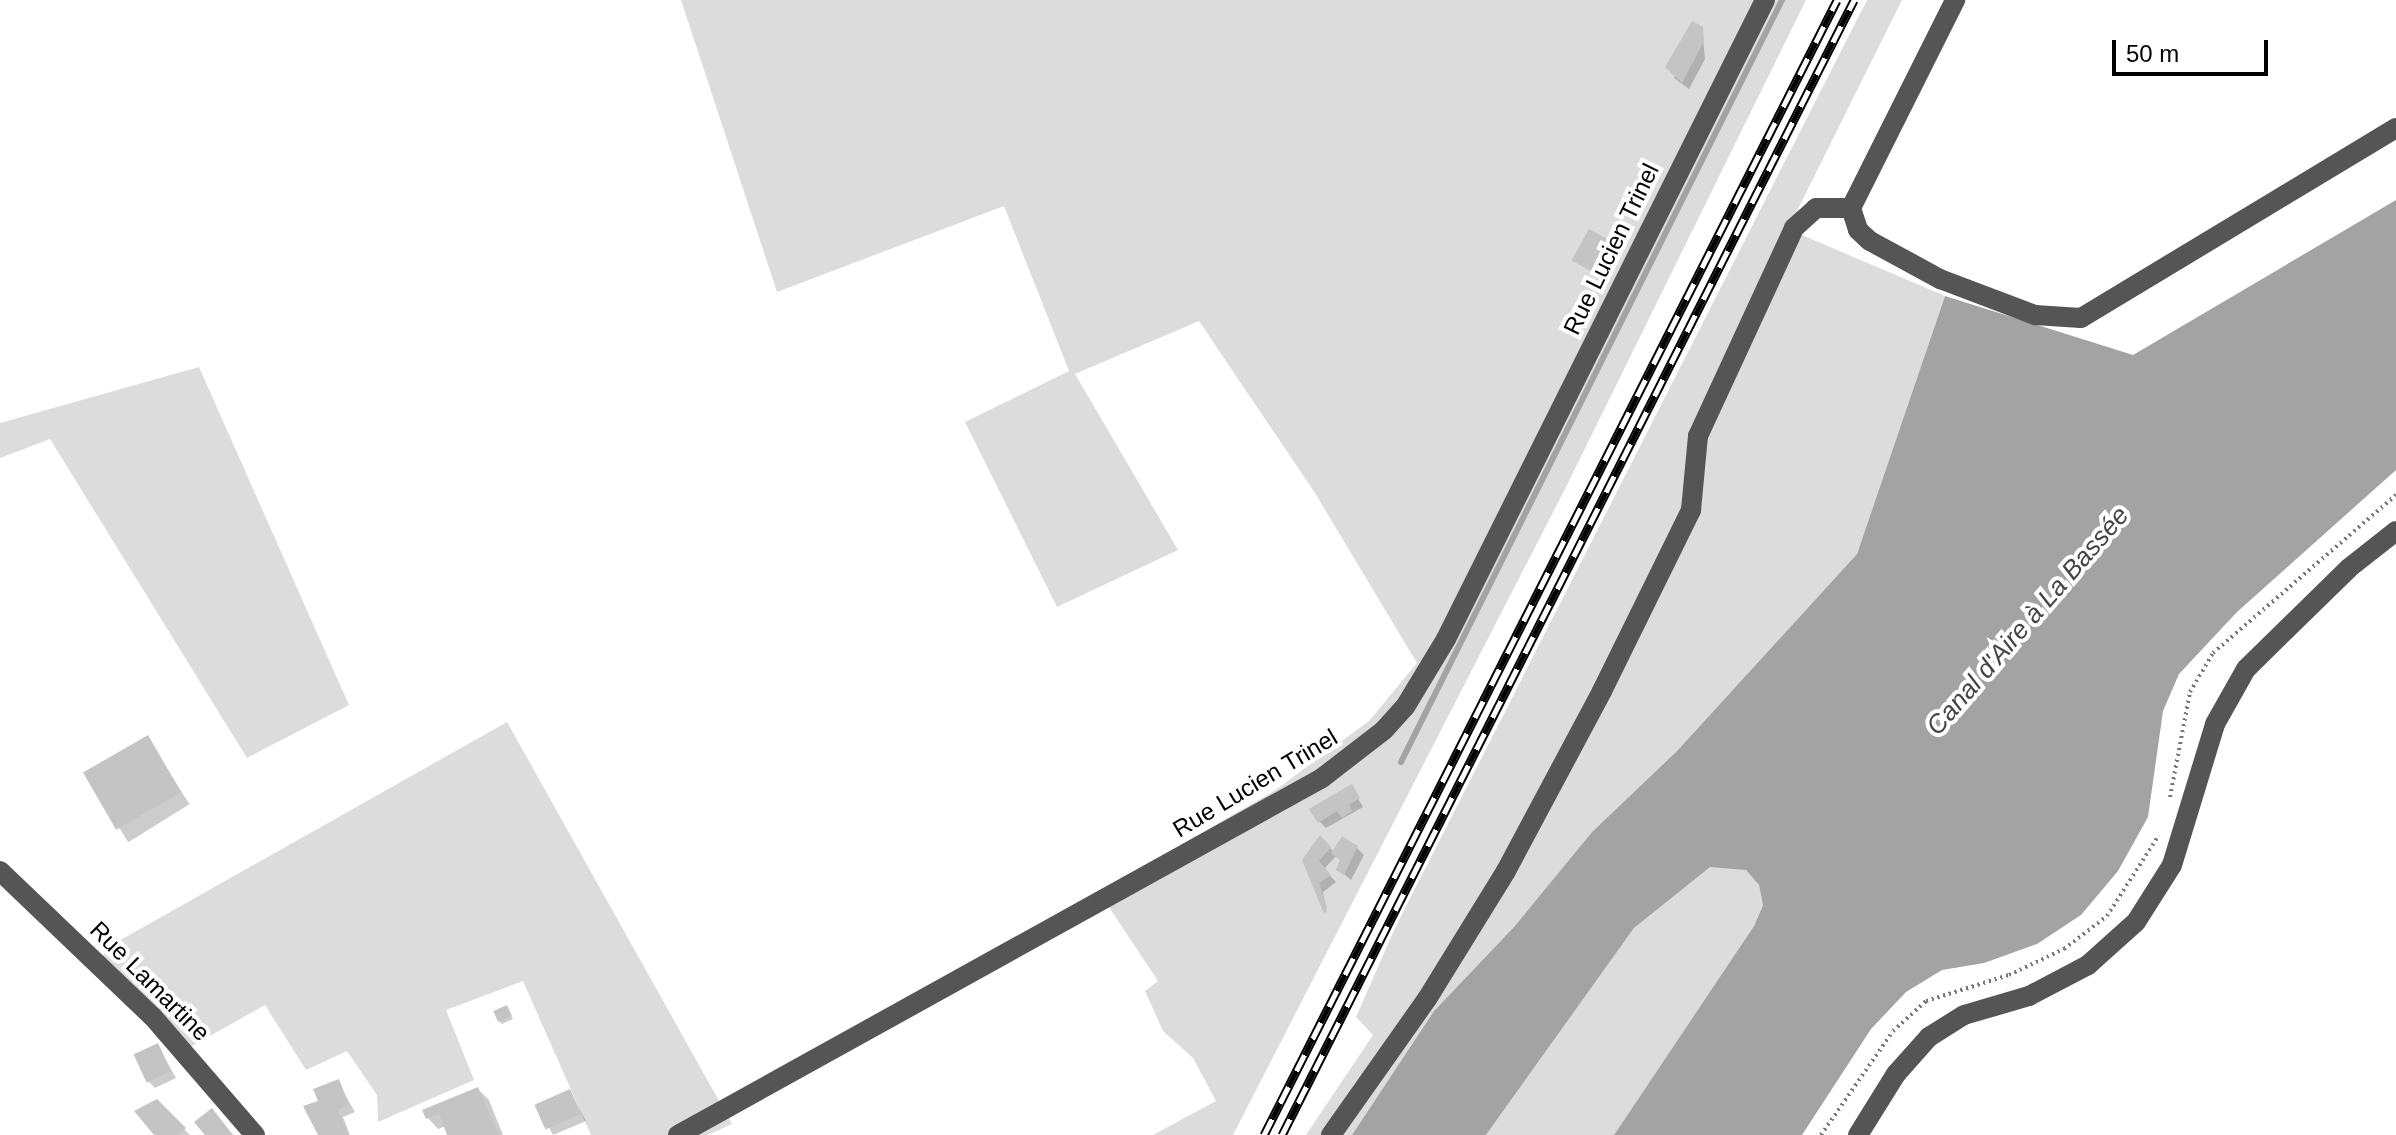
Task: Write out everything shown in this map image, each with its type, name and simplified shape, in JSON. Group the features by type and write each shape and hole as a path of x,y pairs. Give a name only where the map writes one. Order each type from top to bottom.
{"street":[{"name":"Rue Lucien Trinel","path":"678,1135 1322,778 1395,718 1446,639 1765,0"},
{"path":"1955,0 1851,208 1858,230 1870,241 1940,279 2035,315 2081,318 2396,128"},
{"path":"1331,1135 1427,999 1498,884 1602,691 1691,510 1698,436 1794,228 1816,208 1851,208"},
{"path":"1858,1135 1896,1074 1929,1037 1964,1015 2029,996 2088,965 2136,922 2172,865 2215,724 2246,669 2349,568 2396,531"},
{"name":"Rue Lamartine","path":"0,871 153,1017 255,1135"}],"path":[{"path":"2168,806 2190,692 2213,653 2396,495"},
{"path":"1821,1135 1893,1031 1926,1001 2023,968 2064,949 2107,916 2166,821"}],"shaded area":[{"path":"681,0 1806,0 1567,485 1233,1135 1153,1135 1216,1101 1193,1058 1163,1031 1145,991 1158,981 1099,892 1274,791 1369,721 1417,663 1315,493 1199,321 1075,374 1178,550 1057,607 965,422 1069,371 1004,206 777,292"},
{"path":"1867,0 1902,0 1788,229 1945,296 1857,554 1677,751 1592,832 1514,927 1434,1011 1352,1135 1306,1135 1373,1035 1356,1017 1396,926"},
{"path":"199,367 349,705 247,758 50,439 0,458 0,423"},
{"path":"507,722 732,1124 708,1135 591,1135 523,981 446,1010 474,1080 378,1122 377,1095 347,1051 306,1070 265,1005 183,1051 96,962 117,942"},
{"path":"1729,865 1746,870 1759,885 1763,904 1754,926 1614,1135 1486,1135 1634,928 1709,867"}],"water":[{"name":"Canal d'Aire à La Bassée","path":"2396,200 2396,470 2237,612 2179,674 2163,711 2148,817 2118,871 2081,915 2037,944 1984,963 1942,970 1906,992 1871,1029 1802,1135 1614,1135 1754,926 1763,905 1759,885 1746,870 1710,867 1634,928 1486,1135 1352,1135 1434,1011 1514,927 1592,832 1677,751 1857,554 1945,296 2133,355"}],"building":[{"path":"1692,21 1703,27 1704,41 1682,83 1665,67"},
{"path":"1589,229 1611,241 1593,273 1572,260"},
{"path":"148,735 181,792 116,830 83,773"},
{"path":"1352,784 1360,798 1349,805 1352,811 1342,818 1337,811 1318,823 1309,809"},
{"path":"1320,835 1331,847 1319,861 1331,875 1319,883 1327,907 1324,914 1302,860"},
{"path":"1342,836 1358,846 1344,875 1336,870 1340,860 1331,853"},
{"path":"507,1005 512,1016 498,1022 493,1011"},
{"path":"158,1043 171,1071 147,1083 134,1054"},
{"path":"339,1079 349,1105 338,1110 348,1135 318,1135 303,1106 318,1101 313,1089"},
{"path":"478,1087 499,1135 447,1135 439,1114 426,1119 422,1110"},
{"path":"570,1089 581,1114 545,1130 534,1105"},
{"path":"157,1099 186,1128 178,1135 154,1135 134,1111"},
{"path":"212,1108 233,1135 205,1135 194,1122"}],"waterway":[{"path":"1401,762 1782,0"}],"railway":[{"path":"1264,1135 1837,0"},
{"path":"1282,1135 1854,0"}]}
